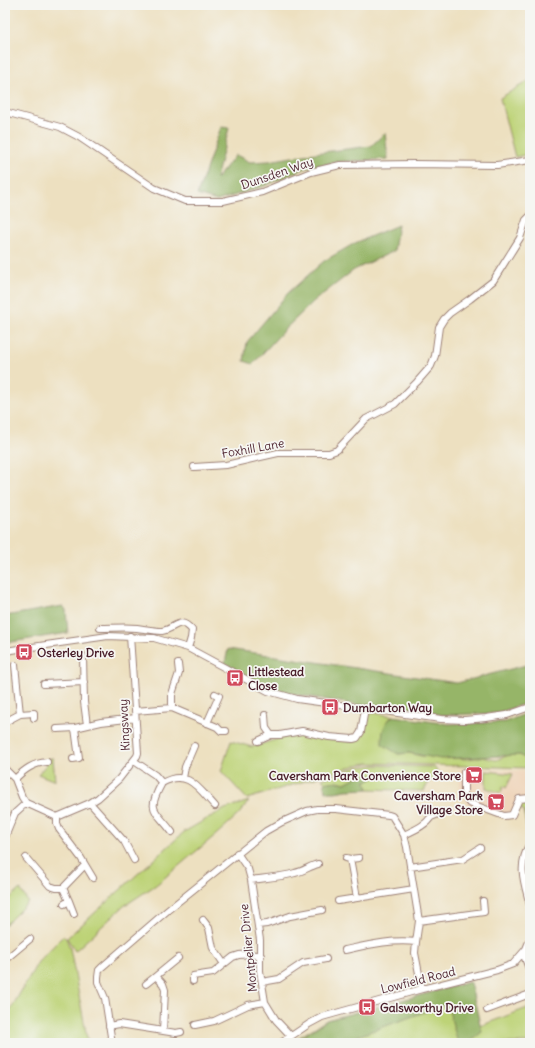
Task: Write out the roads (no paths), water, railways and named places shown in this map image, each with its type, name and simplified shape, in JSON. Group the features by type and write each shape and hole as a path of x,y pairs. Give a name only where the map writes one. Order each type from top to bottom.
{"street":[{"name":"Dunsden Way","path":"5,112 60,127 154,188 185,201 223,201 262,192 311,172 340,165 414,164 497,166 530,160"},
{"name":"Foxhill Lane","path":"194,467 226,465 278,452 329,452 337,450 344,445 366,418 395,404 431,366 435,356 439,327 444,319 450,312 470,300 493,281 520,238 526,220 530,216"},
{"path":"103,627 164,631 179,623 184,623 187,624 192,630 188,648"},
{"path":"5,651 108,636 154,638 188,648 268,691 297,699 365,709 465,720 507,715 530,707"},
{"name":"Kingsway","path":"57,817 98,798 119,779 134,761 138,753 130,636"},
{"path":"83,656 84,702 87,725"},
{"path":"15,664 20,714"},
{"path":"172,708 172,694 179,673 178,664"},
{"path":"47,681 84,682"},
{"path":"207,723 218,695"},
{"path":"135,711 172,708 217,727 221,731 226,731"},
{"path":"258,741 271,735 302,731 329,737 353,740 357,738 361,732 365,709"},
{"path":"5,722 20,714 35,714"},
{"path":"265,715 266,728 271,735"},
{"path":"56,729 75,728 101,722 135,718"},
{"path":"75,728 77,759"},
{"path":"183,778 185,767 195,750"},
{"path":"134,761 154,775 162,783"},
{"path":"14,779 29,766 43,764"},
{"path":"5,769 14,779 26,803 57,817 59,829 93,878"},
{"path":"464,772 464,793 469,803 504,816 512,815 519,799 530,798"},
{"path":"172,832 169,823 154,811 153,805 157,792 162,783 168,780 183,778 192,780 214,803"},
{"path":"5,837 16,813 26,803"},
{"path":"90,803 124,841 134,860"},
{"path":"112,1043 105,998 98,982 99,970 266,830 307,811 317,809 336,809 390,815 397,821 404,835 419,921 415,953 422,989"},
{"path":"404,835 423,825 431,817 436,815"},
{"path":"530,843 523,859 522,868 530,905"},
{"path":"410,867 463,860 480,848"},
{"name":"Montpelier Drive","path":"237,854 248,869 251,880 258,925 261,956 260,971 265,1002 276,1020 291,1036"},
{"path":"26,858 50,886 56,888 63,888 85,865"},
{"path":"357,898 348,859 359,858"},
{"path":"251,880 295,873 318,864"},
{"path":"63,888 67,902 74,914"},
{"path":"338,901 414,889"},
{"path":"419,921 485,914 483,902"},
{"path":"258,925 267,924 290,916 322,910"},
{"path":"203,920 209,928 213,948 224,964"},
{"path":"5,960 27,939"},
{"name":"Lowfield Road","path":"281,1043 322,1017 497,970 513,964 523,953 530,939"},
{"path":"345,950 402,940 416,942"},
{"path":"523,953 530,971"},
{"path":"192,976 213,973 233,957 239,955 250,954 261,956"},
{"path":"146,984 178,958"},
{"path":"262,982 279,979 303,963 326,959"},
{"path":"156,976 163,984 165,990 163,1031"},
{"path":"487,1010 530,994"},
{"path":"195,1025 214,1021 248,1005 265,1002"},
{"path":"109,1026 119,1024 176,1033 181,1032"}],"place":[{"name":"Osterley Drive","path":"24,652"},
{"name":"Littlestead Close","path":"235,678"},
{"name":"Dumbarton Way","path":"330,707"},
{"name":"Caversham Park Convenience Store","path":"474,775"},
{"name":"Caversham Park Village Store","path":"496,802"},
{"name":"Galsworthy Drive","path":"367,1007"}]}
